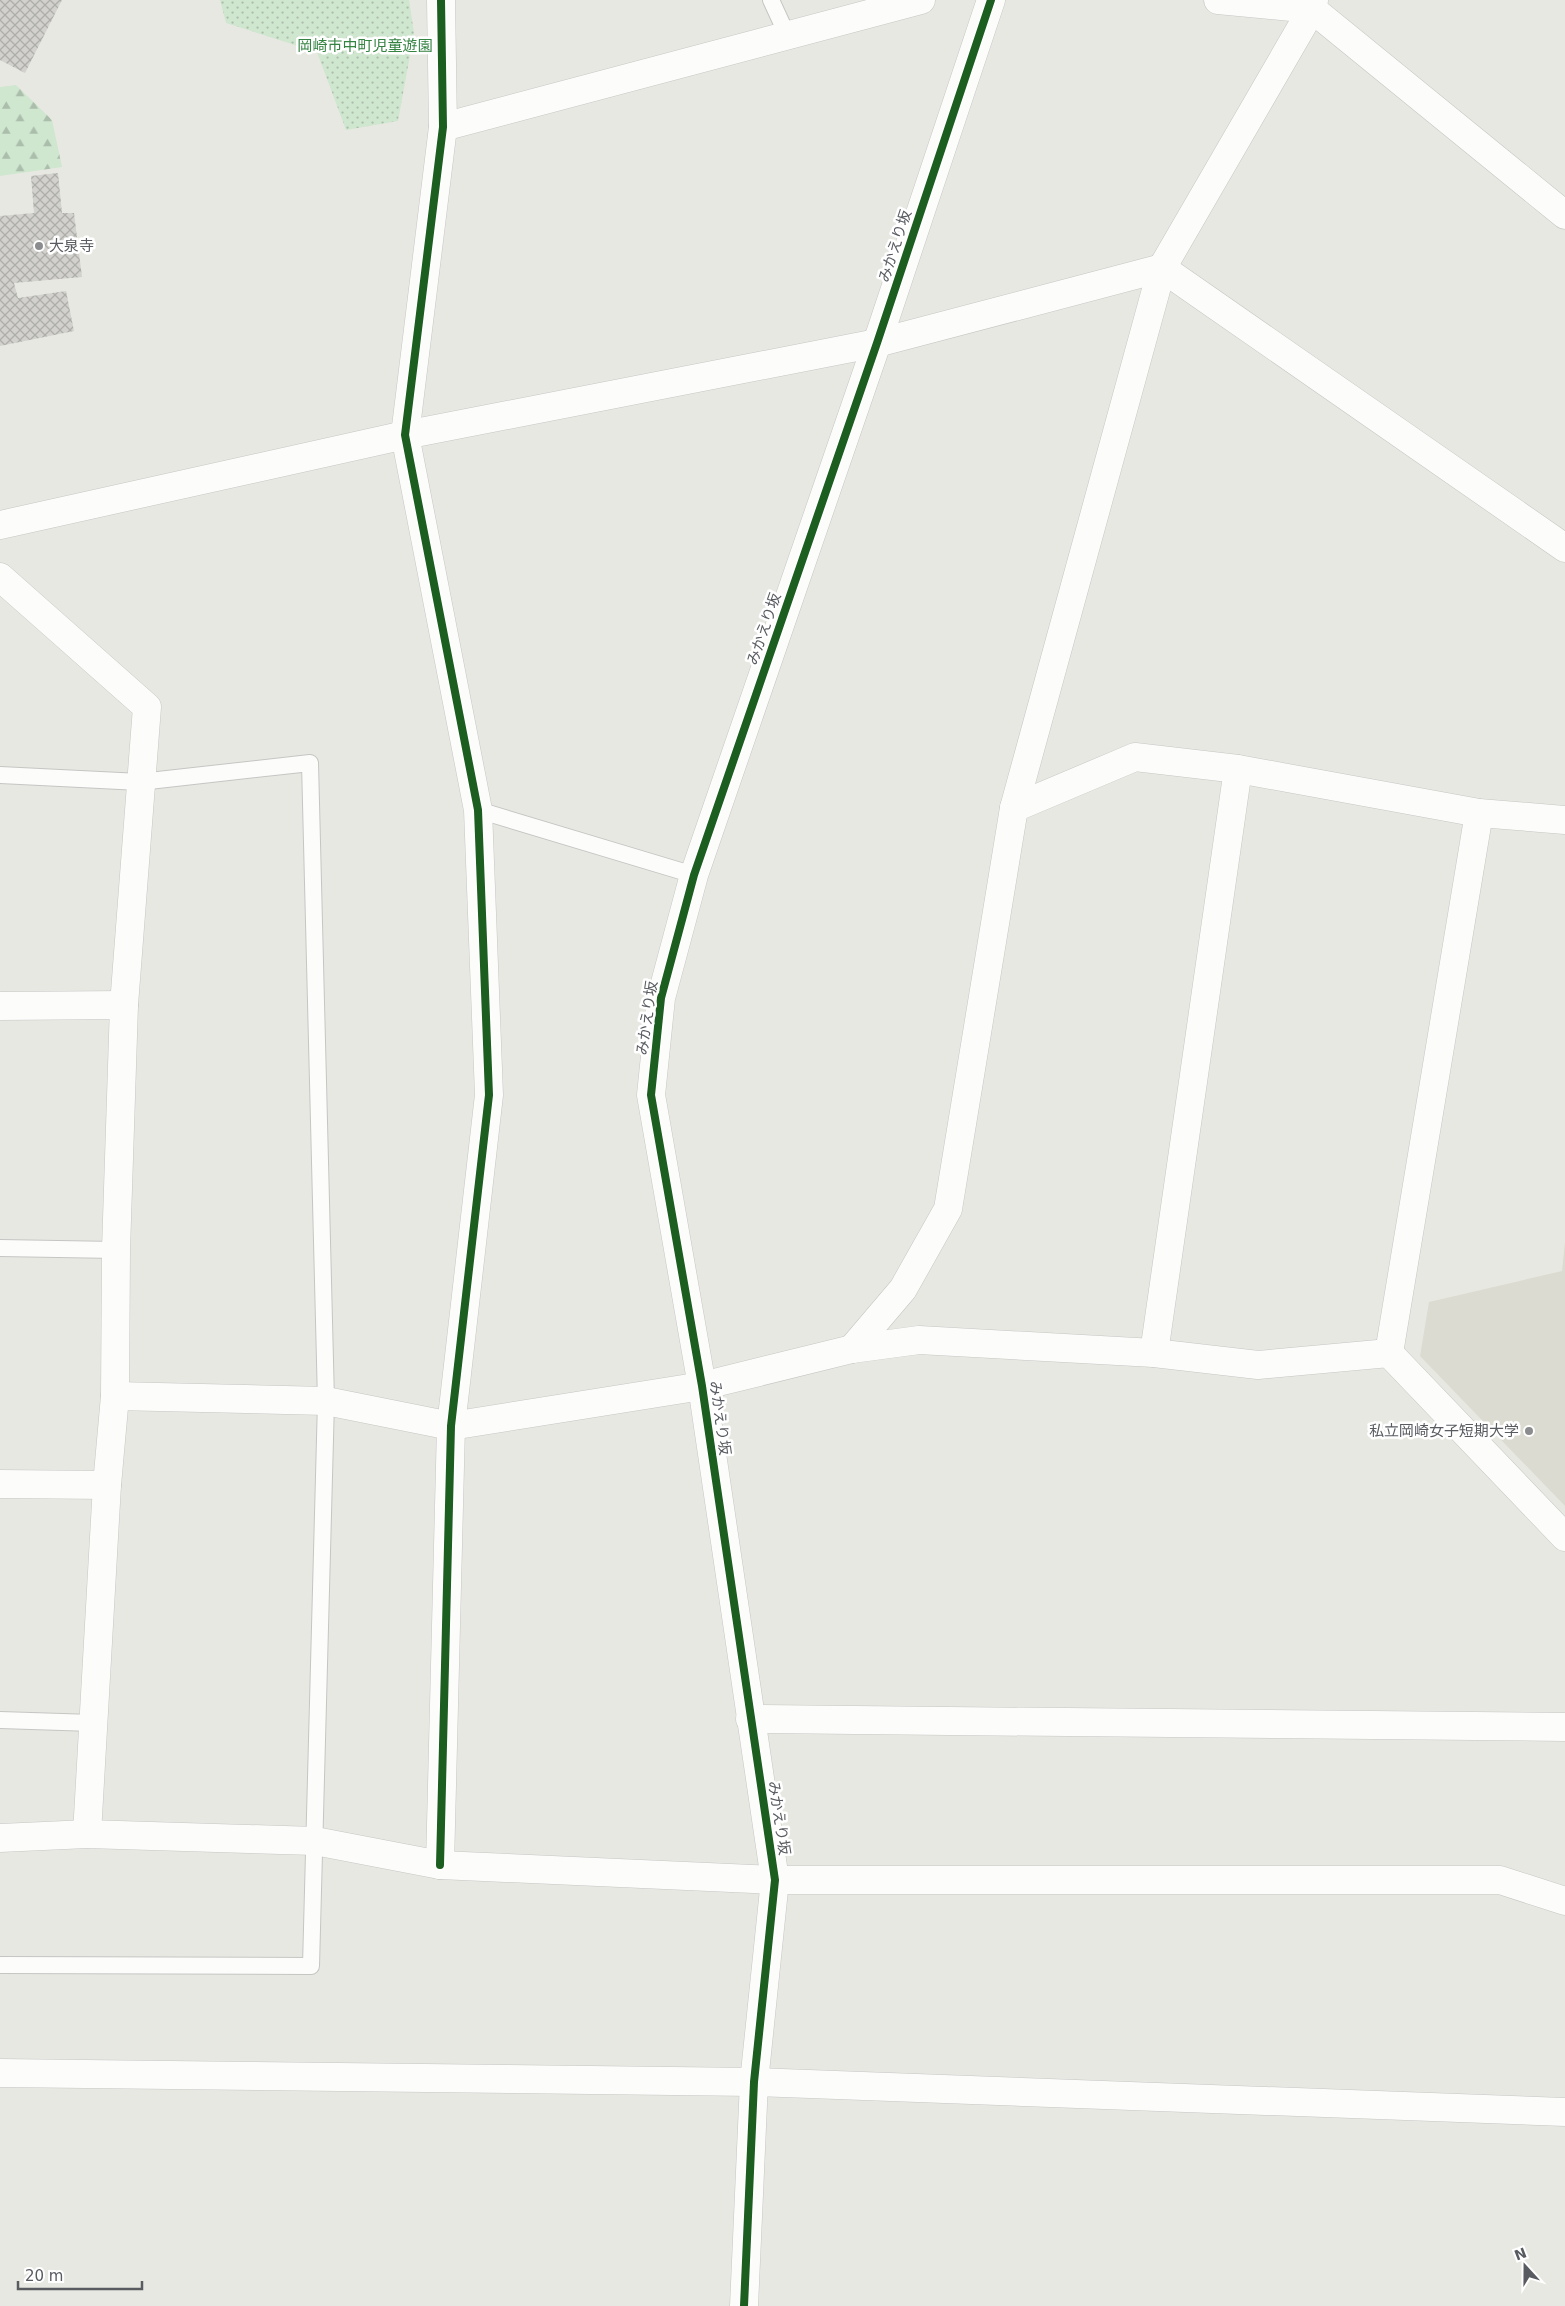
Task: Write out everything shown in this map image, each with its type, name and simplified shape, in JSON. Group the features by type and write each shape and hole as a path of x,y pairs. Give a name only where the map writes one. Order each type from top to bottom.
{"street":[{"path":"440,1865 451,1426 489,1096 478,810 404,435 442,127 442,0"},
{"path":"442,127 788,37 921,0"},
{"name":"みかえり坂","path":"744,2306 754,2082 775,1880 702,1386 651,1095 661,998 694,875 877,343 991,0"},
{"path":"1218,0 1313,4 1565,215"},
{"path":"852,1349 902,1289 948,1209 1014,808 1162,268 1313,4"},
{"path":"0,525 404,435 877,343 1162,268 1565,548"},
{"path":"0,577 147,707 124,1004 116,1250 116,1396 107,1485 87,1834"},
{"path":"1014,808 1135,757 1238,769 1479,813 1565,820"},
{"path":"1154,1353 1238,769"},
{"path":"1389,1353 1479,813"},
{"path":"0,1006 124,1004"},
{"path":"116,1396 326,1401 451,1426 702,1386 852,1349 919,1340 1154,1353 1258,1365 1389,1353"},
{"path":"1389,1353 1565,1537"},
{"path":"0,1484 107,1485"},
{"path":"750,1719 1565,1727"},
{"path":"0,1838 87,1834 315,1841 440,1865 775,1880 1500,1880 1565,1901"},
{"path":"0,2073 754,2082 1565,2112"}],"lane":[{"path":"771,0 788,37"},
{"path":"0,775 140,782 310,763 326,1401 311,1966 0,1965"},
{"path":"478,810 694,875"},
{"path":"0,1248 116,1250"},
{"path":"0,1720 94,1723"}],"shaded area":[{"name":"私立岡崎女子短期大学","path":"1565,1242 1565,1506 1420,1356 1429,1302 1562,1271"}],"green space":[{"name":"岡崎市中町児童遊園","path":"220,0 409,0 414,33 398,121 346,130 317,52 226,23"},
{"path":"16,85 52,120 62,167 0,176 0,87"}],"building":[{"path":"0,0 62,0 25,73 0,60"},
{"name":"大泉寺","path":"58,173 62,213 74,213 82,277 14,283 18,298 66,291 74,331 0,346 0,216 34,213 31,176"}],"cycle path":[{"path":"440,1865 451,1426 489,1095 478,810 405,435 443,127 441,0"},
{"path":"744,2306 754,2082 775,1880 702,1386 651,1095 661,998 694,875 877,343 991,0"}],"place":[{"name":"大泉寺","path":"39,246"},
{"name":"私立岡崎女子短期大学","path":"1529,1431"}]}
